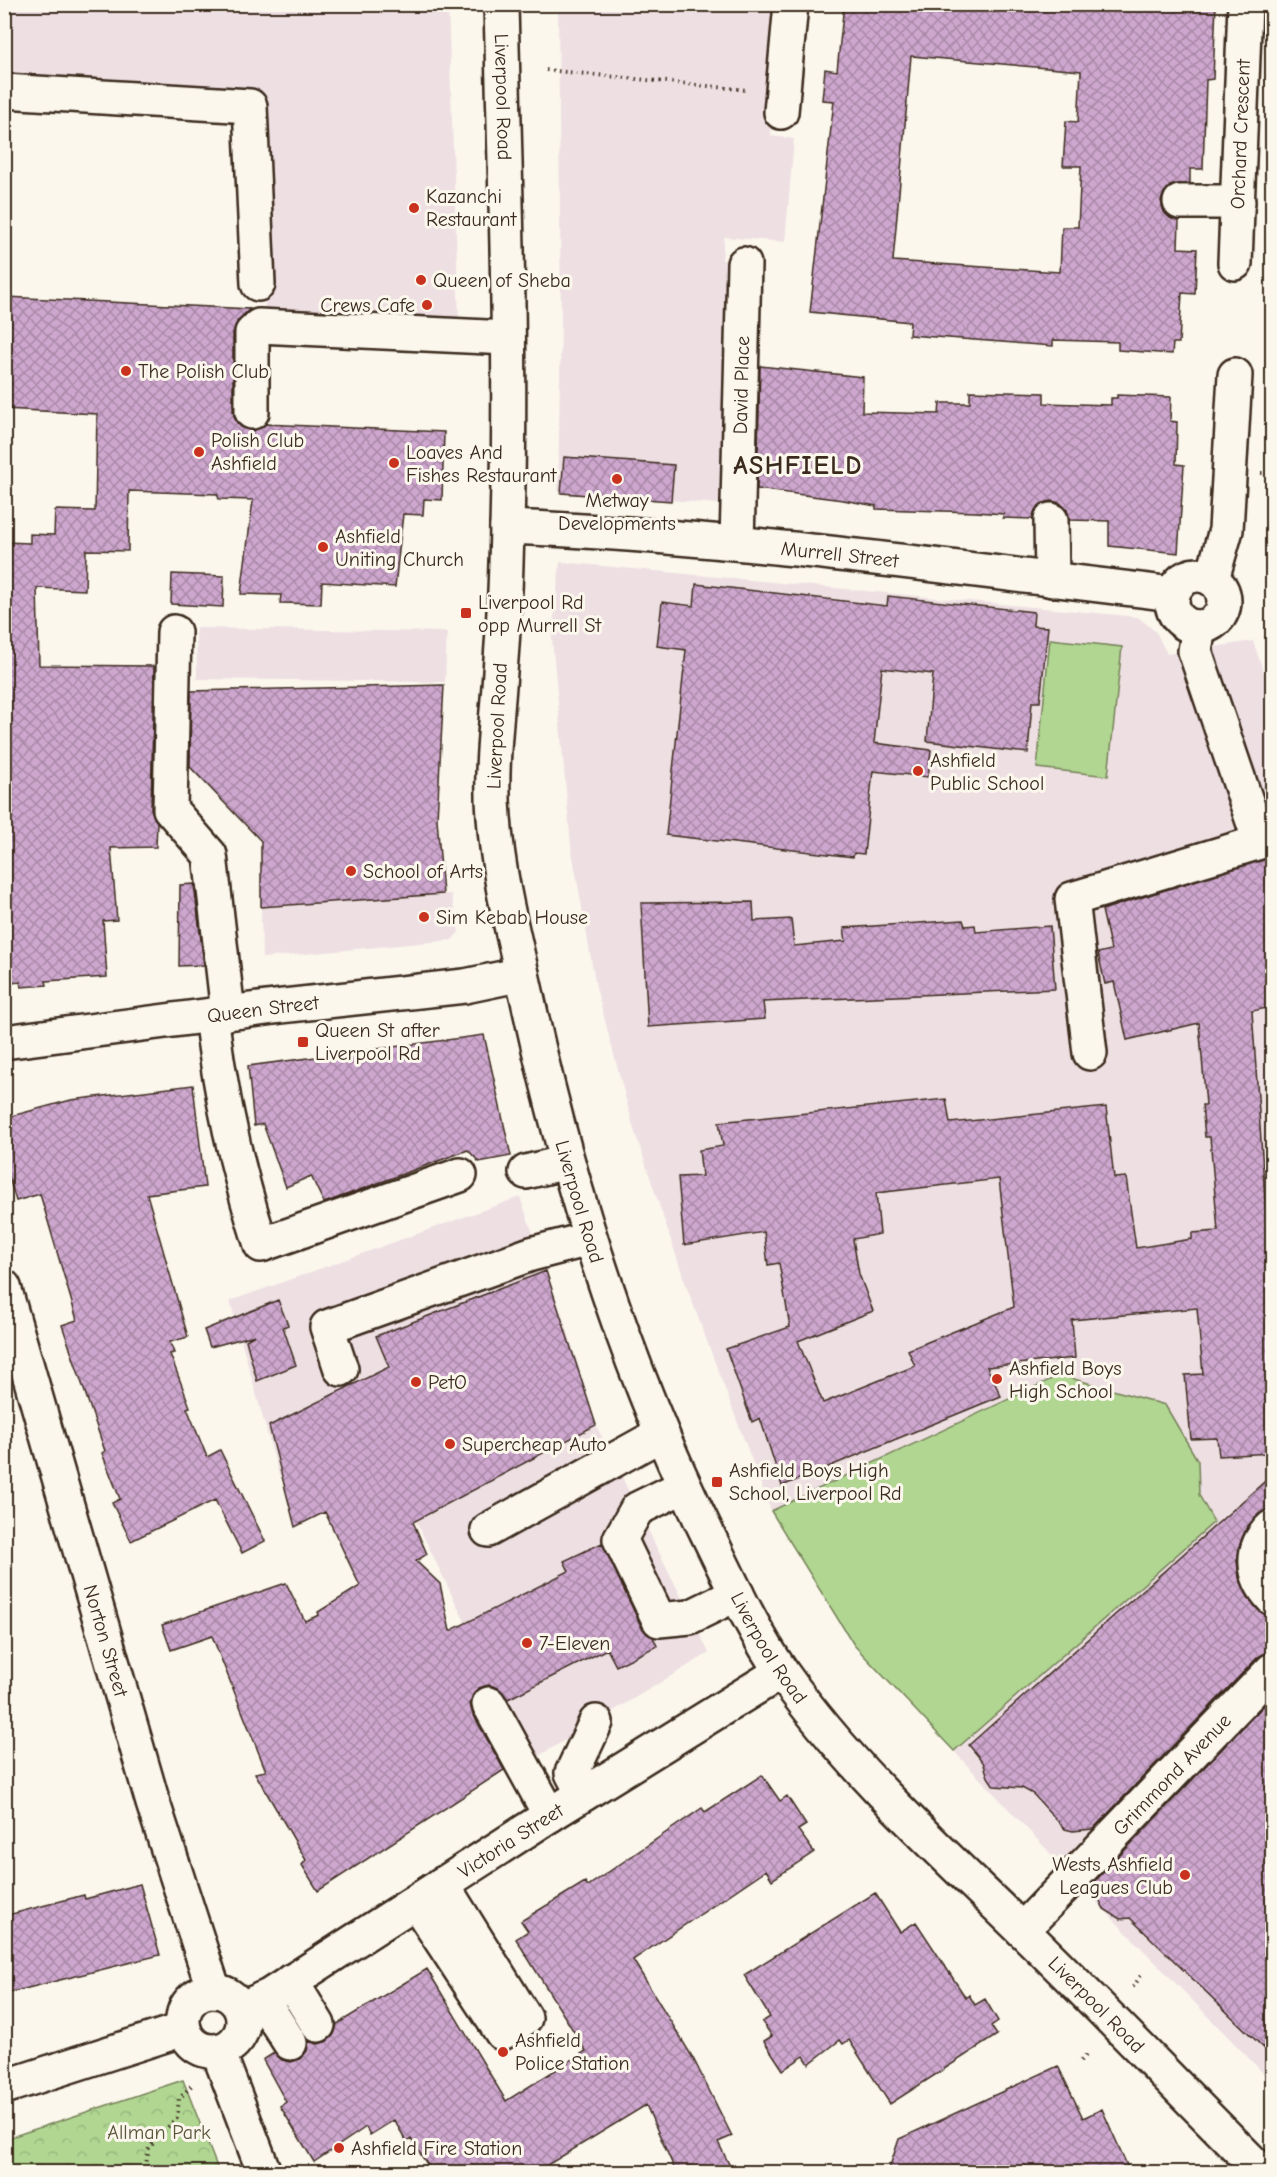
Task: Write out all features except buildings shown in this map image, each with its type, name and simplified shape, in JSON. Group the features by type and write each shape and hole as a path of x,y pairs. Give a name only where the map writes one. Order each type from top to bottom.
{"main road":[{"name":"Liverpool Road","path":"501,4 508,338 507,527 501,667 492,780 501,876 567,1162 590,1239 644,1397 684,1486 737,1594 781,1672 819,1721 880,1792 1022,1930 1262,2172"},
{"path":"781,111 791,4"},
{"name":"Orchard Crescent","path":"1235,263 1245,4"},
{"path":"4,91 250,106 258,284"},
{"path":"1180,202 1238,202"},
{"name":"David Place","path":"738,543 744,264"},
{"path":"252,412 252,333 259,326 508,338"},
{"path":"1212,579 1226,530 1235,375"},
{"path":"1052,520 1052,580"},
{"name":"Murrell Street","path":"507,527 564,528 738,543 1173,594"},
{"path":"1197,574 1212,579 1223,591 1224,607 1215,621 1199,627 1184,623 1178,617 1172,602 1173,594 1176,586 1188,576 1197,574"},
{"path":"1090,1053 1072,899 1260,842 1196,651 1199,627"},
{"path":"174,632 170,809 210,855 219,1014 218,1075 248,1205 261,1245 460,1175"},
{"name":"Queen Street","path":"4,1042 219,1014 465,986 522,974"},
{"path":"526,1172 567,1162"},
{"path":"341,1369 327,1327 531,1254 590,1239"},
{"name":"Norton Street","path":"4,1287 153,1803 214,1991"},
{"path":"488,1530 661,1434"},
{"path":"684,1486 637,1509 620,1539 659,1620 690,1617 737,1594"},
{"path":"1272,1527 1258,1546 1255,1567 1261,1586 1272,1598"},
{"name":"Grimmond Avenue","path":"1022,1930 1272,1670"},
{"name":"Victoria Street","path":"251,2004 291,1982 583,1794 781,1672"},
{"path":"489,1704 550,1815"},
{"path":"583,1794 572,1773 596,1722"},
{"path":"291,1982 318,2025"},
{"path":"251,2004 239,2036 226,2048 218,2051 200,2048 193,2044 184,2029 185,2010 189,2002 196,1996 214,1991 251,2004 290,2043"},
{"path":"4,2087 184,2029"},
{"path":"218,2051 264,2172"}],"path":[{"path":"546,70 756,90"},
{"path":"1133,1987 1142,1974"},
{"path":"1081,2061 1088,2053"},
{"path":"151,2172 146,2164 149,2148 177,2117 179,2099 192,2085"}],"shaded area":[{"path":"4,5 448,5 459,323 265,319 261,94 5,83"},
{"path":"558,5 783,5 771,136 794,139 785,242 724,237 722,260 730,261 731,505 558,491 561,320"},
{"path":"560,562 1138,617 1156,632 1167,654 1253,641 1272,697 1272,2082 1081,1886 854,1645 771,1511 687,1288 633,1126 596,987 571,845 552,638"},
{"path":"196,628 447,632 445,682 197,679"},
{"path":"451,894 459,932 452,940 262,958 261,907"},
{"path":"520,1197 567,1329 596,1425 709,1653 532,1760 416,1521 347,1558 302,1463 279,1475 230,1301"}],"green space":[{"path":"1050,639 1122,647 1108,776 1037,768"},
{"path":"1060,1375 1165,1405 1198,1461 1199,1495 1214,1522 954,1751 854,1645 771,1511"},
{"name":"Allman Park","path":"183,2080 219,2172 5,2172 5,2139"}],"place":[{"name":"Kazanchi Restaurant","path":"414,208"},
{"name":"Queen of Sheba","path":"421,280"},
{"name":"Crews Cafe","path":"427,305"},
{"name":"The Polish Club","path":"126,371"},
{"name":"Polish Club Ashfield","path":"199,452"},
{"name":"Loaves And Fishes Restaurant","path":"394,463"},
{"name":"Metway Developments","path":"617,479"},
{"name":"Ashfield Uniting Church","path":"323,547"},
{"name":"Liverpool Rd opp Murrell St","path":"466,613"},
{"name":"Ashfield Public School","path":"918,771"},
{"name":"School of Arts","path":"351,871"},
{"name":"Sim Kebab House","path":"424,917"},
{"name":"Queen St after Liverpool Rd","path":"303,1042"},
{"name":"Ashfield Boys High School","path":"997,1379"},
{"name":"PetO","path":"416,1382"},
{"name":"Supercheap Auto","path":"450,1444"},
{"name":"Ashfield Boys High School, Liverpool Rd","path":"717,1482"},
{"name":"7-Eleven","path":"527,1643"},
{"name":"Wests Ashfield Leagues Club","path":"1185,1875"},
{"name":"Ashfield Police Station","path":"503,2052"},
{"name":"Ashfield Fire Station","path":"339,2148"}],"district":[{"name":"ASHFIELD","path":"798,466"}]}
